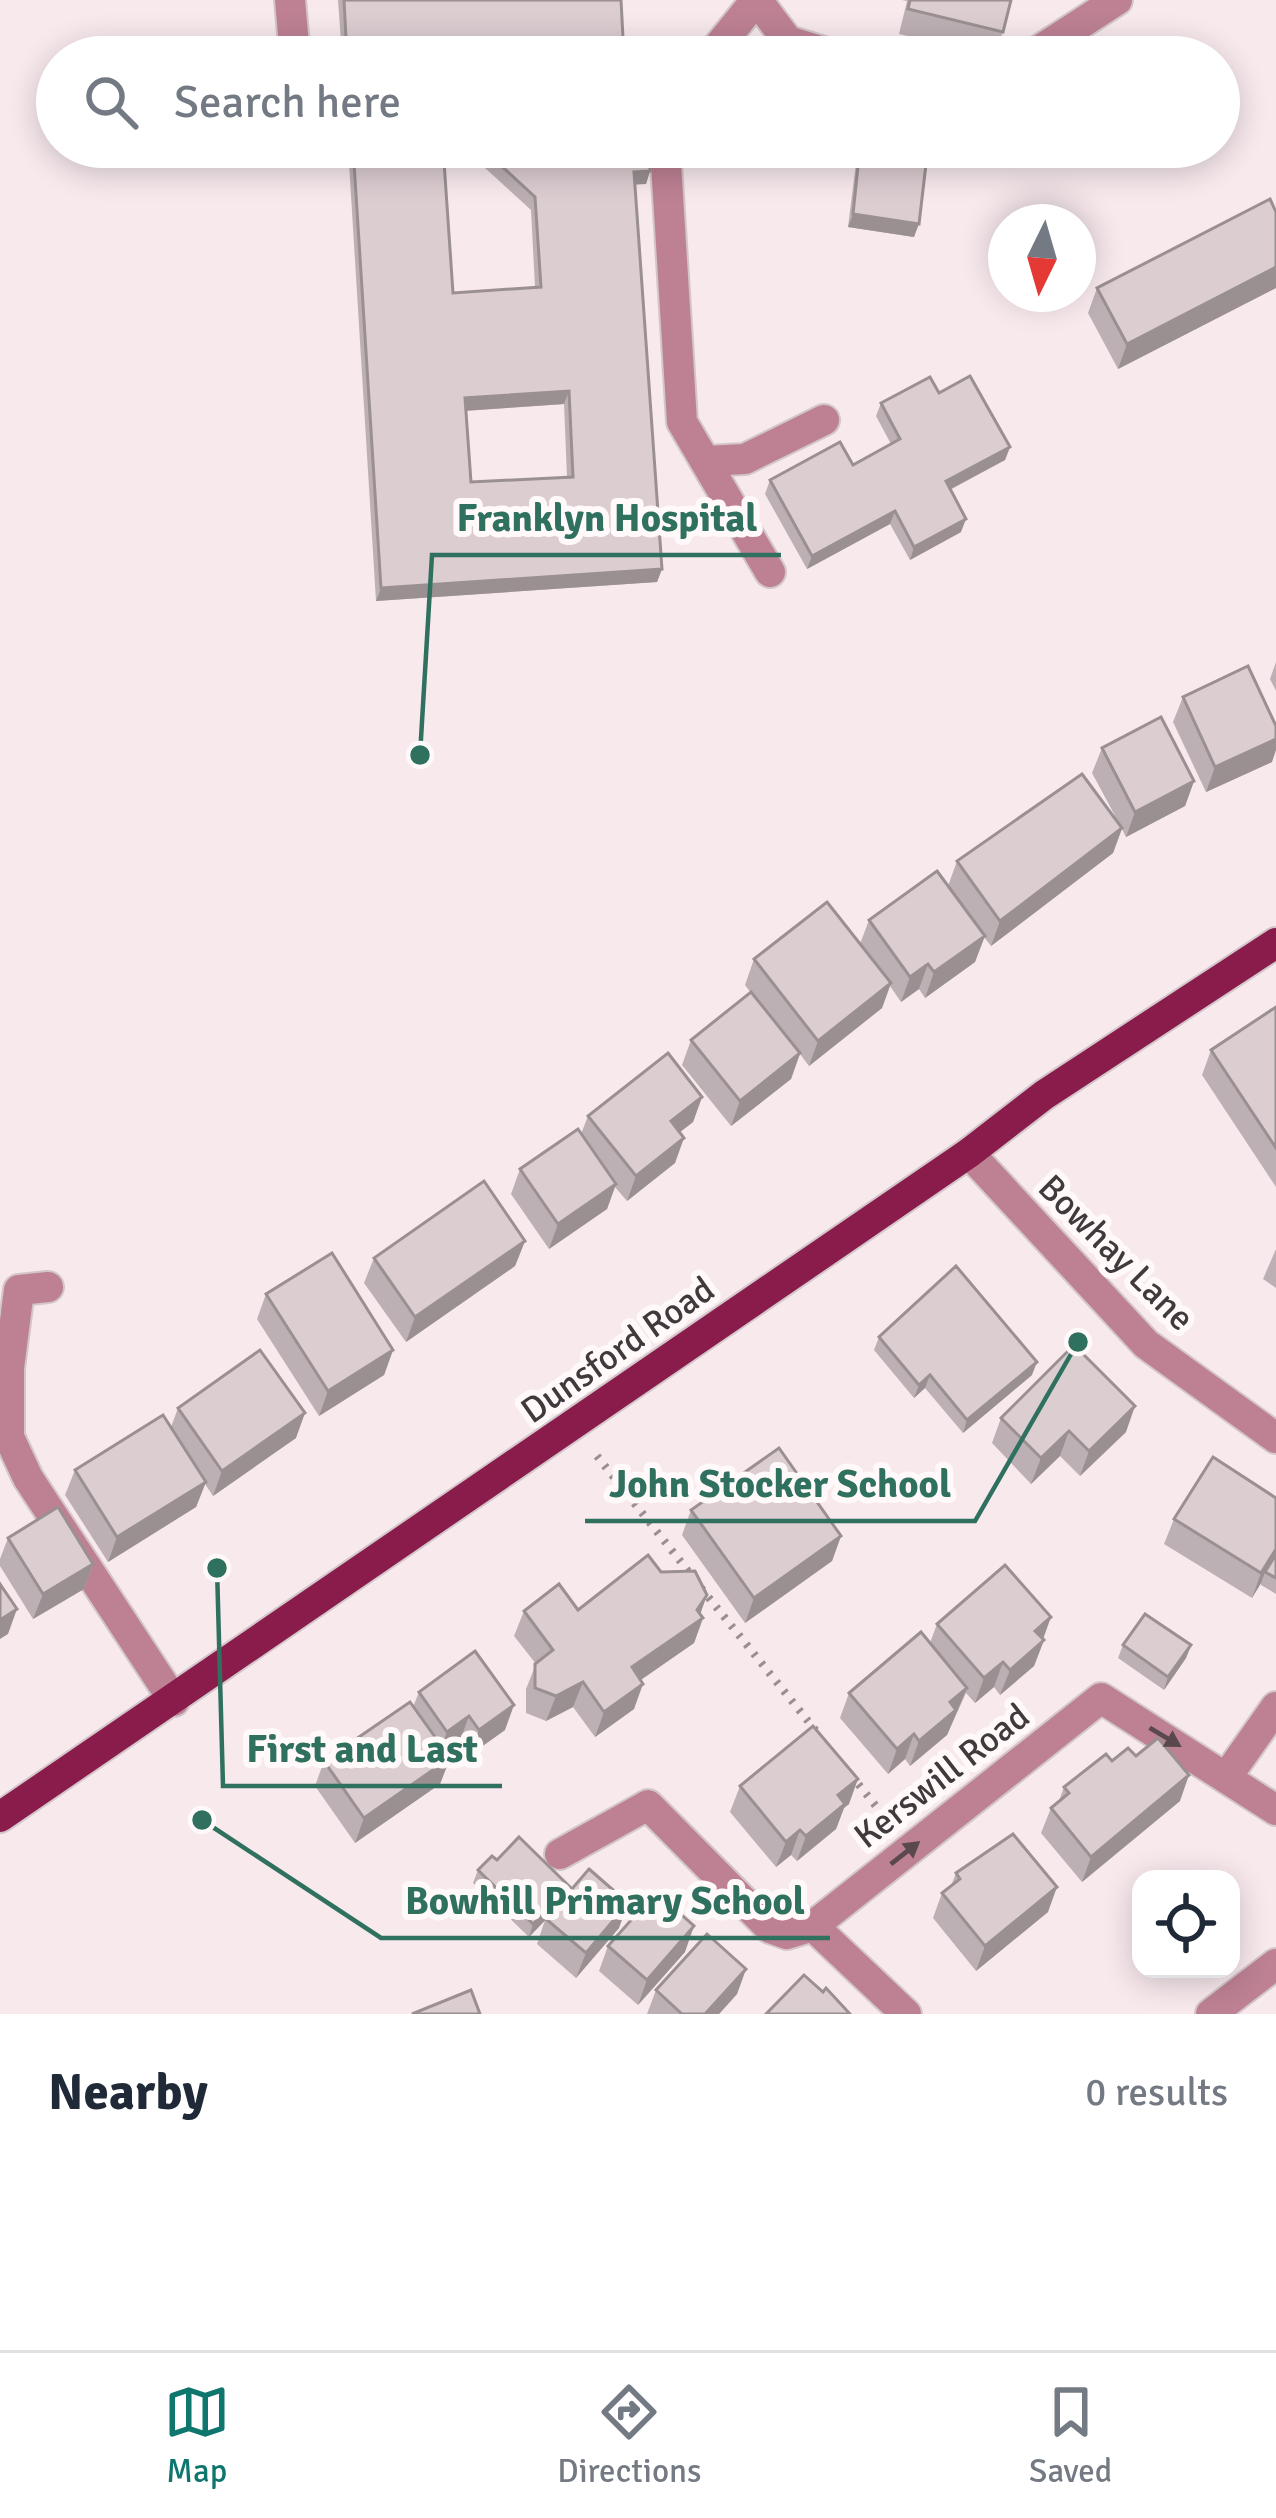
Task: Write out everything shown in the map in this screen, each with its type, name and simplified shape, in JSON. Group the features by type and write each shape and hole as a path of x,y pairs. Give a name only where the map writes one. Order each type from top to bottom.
{"main road":[{"name":"Dunsford Road","path":"0,1817 969,1154 1044,1095 1276,943"}],"street":[{"path":"290,0 293,36"},
{"path":"727,36 756,0 784,36"},
{"path":"1061,36 1117,0"},
{"path":"666,168 682,422 770,572"},
{"path":"706,461 745,459 824,420"},
{"name":"Bowhay Lane","path":"969,1154 1146,1344 1276,1438"},
{"path":"48,1287 20,1290 9,1368 9,1437 28,1478 174,1701"},
{"name":"Kerswill Road","path":"813,1926 1101,1698 1228,1775 1276,1810"},
{"path":"1228,1775 1276,1707"},
{"path":"560,1854 648,1805 770,1928 787,1934 813,1926 906,2014"},
{"path":"1210,2014 1276,1964"}],"path":[{"path":"604,1467 824,1741"},
{"path":"838,1759 910,1849"}],"building":[{"path":"344,0 621,0 623,36 346,36"},
{"path":"910,0 1011,0 1003,32 908,9"},
{"path":"354,168 444,168 453,293 541,287 535,197 504,168 650,168 634,172 662,569 381,588","holes":["569,391 573,477 471,482 465,398"]},
{"path":"858,168 926,168 919,224 853,214"},
{"path":"1270,199 1276,212 1276,267 1127,344 1097,288"},
{"path":"970,376 1010,447 946,481 966,519 914,547 895,511 812,556 770,480 840,442 853,465 900,439 881,403 930,377 939,393"},
{"path":"1248,666 1276,726 1276,739 1215,767 1183,697"},
{"path":"1161,717 1194,781 1135,812 1102,748"},
{"path":"1082,774 1122,828 1000,921 957,861"},
{"path":"937,871 985,936 934,972 928,964 910,977 869,920"},
{"path":"827,902 891,983 818,1041 754,959"},
{"path":"751,992 800,1053 740,1101 691,1040"},
{"path":"1276,1007 1276,1148 1211,1050"},
{"path":"668,1053 702,1097 671,1121 684,1138 636,1176 588,1116"},
{"path":"578,1129 616,1184 558,1224 520,1169"},
{"path":"484,1181 525,1241 415,1317 374,1258"},
{"path":"332,1253 393,1350 328,1391 266,1294"},
{"path":"956,1266 1037,1362 967,1420 930,1375 919,1385 879,1337"},
{"path":"1074,1345 1135,1406 1089,1451 1069,1431 1041,1458 1001,1418"},
{"path":"260,1350 305,1413 222,1471 178,1408"},
{"path":"163,1415 206,1482 117,1537 75,1470"},
{"path":"779,1448 841,1536 754,1598 691,1510"},
{"path":"1213,1457 1276,1498 1276,1549 1261,1573 1174,1519"},
{"path":"58,1507 93,1564 43,1594 8,1538"},
{"path":"1276,1554 1276,1578 1265,1572"},
{"path":"648,1555 661,1572 695,1571 707,1595 697,1610 703,1618 632,1667 643,1684 604,1712 583,1682 556,1696 535,1688 535,1664 553,1650 524,1611 559,1584 578,1610"},
{"path":"1005,1565 1051,1617 1035,1631 1044,1640 1010,1670 1003,1662 984,1678 937,1624"},
{"path":"0,1584 17,1609 0,1620"},
{"path":"1145,1614 1191,1645 1168,1677 1123,1645"},
{"path":"921,1632 967,1688 950,1702 956,1710 919,1741 914,1734 897,1749 849,1693"},
{"path":"475,1651 514,1705 479,1730 469,1716 447,1732 419,1692"},
{"path":"410,1702 450,1758 364,1818 324,1761"},
{"path":"813,1726 858,1779 838,1795 845,1804 806,1836 800,1830 786,1842 740,1786"},
{"path":"1158,1738 1189,1775 1091,1857 1051,1808 1069,1793 1064,1787 1106,1754 1112,1761 1128,1748 1136,1756"},
{"path":"1013,1834 1057,1887 985,1946 942,1893 960,1879 956,1873"},
{"path":"519,1837 570,1887 533,1924 478,1870 492,1856 497,1860"},
{"path":"589,1869 628,1903 586,1953 546,1919"},
{"path":"656,1892 694,1926 647,1980 608,1946"},
{"path":"707,1934 746,1969 705,2014 682,2014 656,1990"},
{"path":"804,1975 823,1992 826,1988 850,2014 766,2014"},
{"path":"471,1990 480,2014 412,2014"}],"place":[{"name":"Franklyn Hospital","path":"420,755"},
{"name":"John Stocker School","path":"1078,1342"},
{"name":"First and Last","path":"217,1568"},
{"name":"Bowhill Primary School","path":"202,1820"}]}
